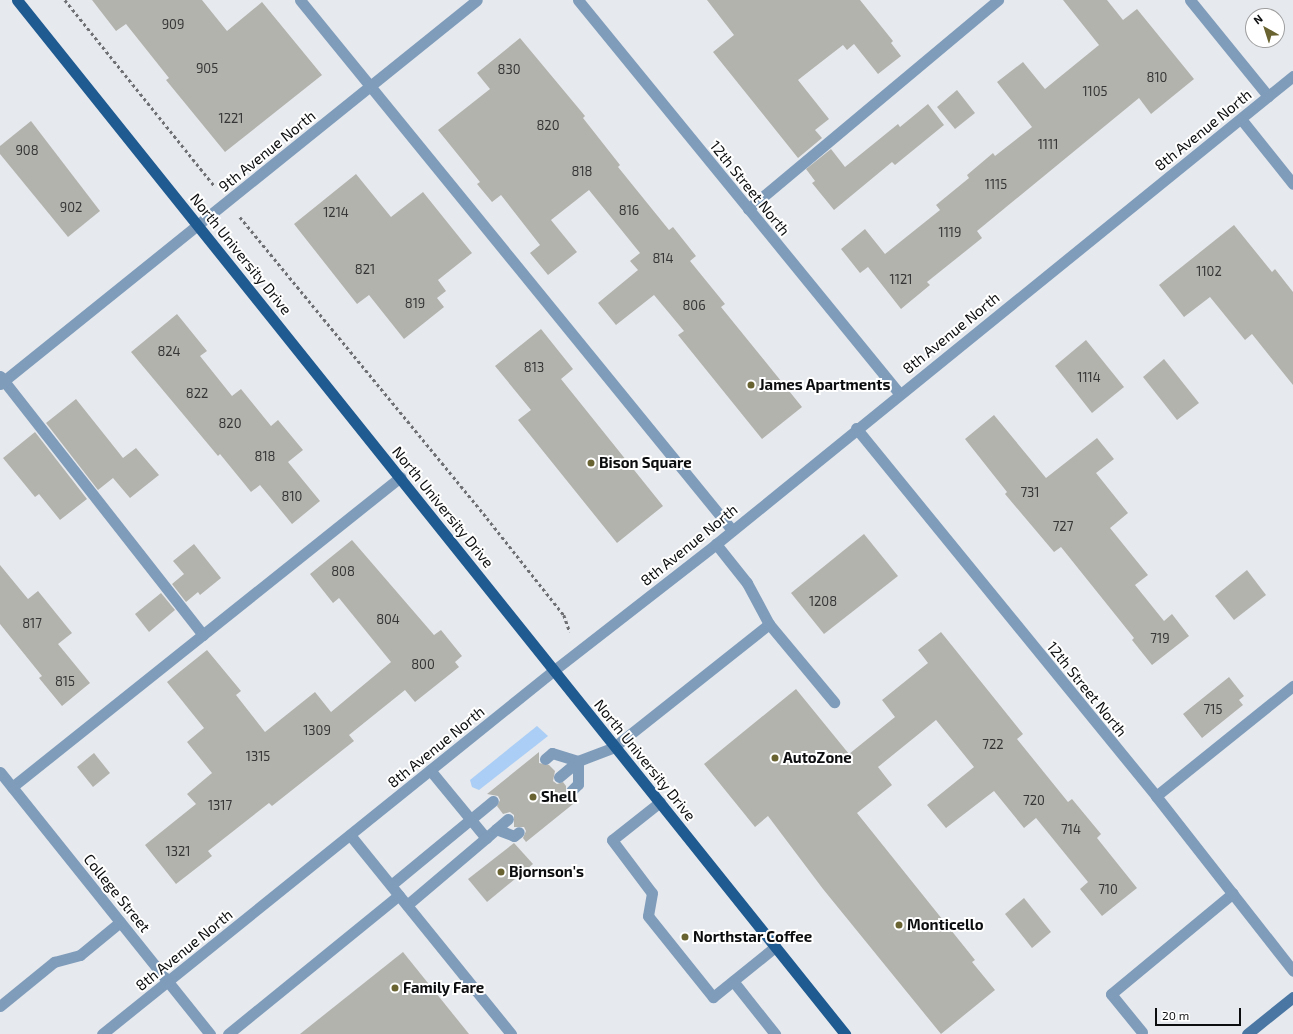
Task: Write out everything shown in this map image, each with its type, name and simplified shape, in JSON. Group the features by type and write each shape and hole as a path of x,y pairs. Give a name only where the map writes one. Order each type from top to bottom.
{"main road":[{"name":"North University Drive","path":"17,0 199,225 553,671 660,802 845,1034"},
{"path":"1247,1034 1293,997"}],"street":[{"path":"300,0 732,530"},
{"name":"9th Avenue North","path":"1,380 228,202 478,0"},
{"name":"12th Street North","path":"578,0 899,393"},
{"path":"748,209 998,0"},
{"path":"1190,0 1268,96"},
{"name":"8th Avenue North","path":"102,1034 553,671 716,544 899,393 1293,76"},
{"path":"1241,119 1293,184"},
{"path":"1,380 202,635"},
{"name":"12th Street North","path":"856,428 1156,796 1293,971"},
{"path":"12,787 400,477"},
{"path":"716,544 747,583 769,624 834,702"},
{"path":"559,777 578,761 614,746 769,624"},
{"path":"1156,796 1293,686"},
{"path":"545,759 552,753 578,761"},
{"path":"571,791 578,784 578,761"},
{"path":"430,770 486,838"},
{"name":"College Street","path":"0,772 210,1034"},
{"path":"391,885 493,801"},
{"path":"660,802 612,840 652,893 648,916 713,997 776,947"},
{"path":"407,904 508,819"},
{"path":"496,829 514,836 519,832"},
{"path":"350,835 511,1034"},
{"path":"1142,1032 1111,994 1233,894"},
{"path":"228,1034 399,895"},
{"path":"0,1006 54,962 80,955 120,922"},
{"path":"733,981 775,1034"}],"path":[{"path":"66,0 228,202 487,518 564,615 568,630 583,648"}],"shaded area":[{"path":"537,726 548,736 479,790 472,787 470,780"}],"building":[{"path":"92,0 202,0 227,31 262,2 322,75 225,152 166,80 169,78 126,24 116,31"},
{"path":"707,0 860,0 893,41 891,43 901,56 878,74 854,44 847,50 843,45 798,80 829,119 815,130 822,138 798,158 713,52 734,35"},
{"path":"1063,0 1107,0 1123,20 1137,9 1194,79 1151,114 1139,98 977,231 982,238 927,282 930,285 901,309 868,267 860,273 841,249 865,229 885,254 940,210 936,205 969,178 967,175 993,153 995,156 1032,127 997,82 1023,62 1045,89 1099,45"},
{"path":"520,38 585,116 583,118 620,165 618,167 669,230 673,227 696,256 690,261 725,304 721,307 802,407 762,439 678,335 684,331 654,295 616,325 598,303 638,270 630,261 640,253 589,190 551,220 577,252 548,275 530,253 540,245 501,195 492,202 477,184 480,182 438,130 490,89 477,73"},
{"path":"957,90 975,113 955,129 937,107"},
{"path":"928,104 944,125 895,165 892,162 834,210 812,183 815,181 806,169 831,149 845,167 898,124 900,127"},
{"path":"31,121 100,211 68,237 0,154 0,146"},
{"path":"356,174 391,217 423,192 472,253 438,280 446,291 437,298 444,307 404,339 369,295 357,304 294,224"},
{"path":"1234,225 1272,272 1275,269 1293,292 1293,385 1252,334 1245,340 1210,297 1184,317 1159,285"},
{"path":"177,314 207,351 200,356 232,396 241,389 271,426 278,420 303,450 288,462 320,501 292,524 260,485 251,492 220,454 218,456 131,352"},
{"name":"Bison Square","path":"541,329 573,369 561,379 663,506 617,543 518,420 531,410 495,366"},
{"path":"1086,340 1124,387 1092,413 1055,366"},
{"path":"1164,359 1199,403 1177,420 1143,377"},
{"path":"76,399 123,458 136,448 159,475 130,498 113,478 98,490 46,423"},
{"path":"994,415 1046,478 1097,438 1114,459 1096,473 1128,513 1110,528 1148,575 1135,585 1164,621 1172,614 1189,636 1152,665 1132,640 1134,638 1061,547 1054,552 1005,494 1007,492 965,439"},
{"path":"35,432 87,499 60,520 39,494 35,497 3,458"},
{"path":"864,534 898,576 824,634 791,593"},
{"path":"352,540 434,635 441,630 462,656 455,662 459,667 415,702 405,690 349,735 354,741 272,806 269,803 208,851 212,856 176,884 145,845 196,804 187,794 212,773 187,742 204,728 167,682 207,650 241,691 236,695 265,732 315,692 331,712 391,662 339,598 333,603 310,574"},
{"path":"194,544 221,578 200,595 198,592 186,602 172,584 184,574 173,561"},
{"path":"0,565 28,599 38,591 72,633 58,644 90,683 62,706 39,678 42,676 0,624"},
{"path":"1247,570 1266,595 1234,620 1215,596"},
{"path":"161,593 175,610 149,632 135,614"},
{"path":"941,632 1023,734 1017,739 1068,802 1072,799 1101,834 1097,838 1137,888 1102,916 1080,889 1088,882 1036,818 1024,828 994,791 946,828 927,805 974,767 936,720 878,767 892,785 857,813 975,960 972,962 995,990 941,1034 823,889 768,816 755,827 704,764 796,689 849,754 895,717 882,700 928,663 918,650"},
{"path":"1229,677 1244,696 1239,700 1243,705 1202,738 1183,714"},
{"name":"Shell","path":"539,752 539,763 549,765 555,771 553,781 557,784 563,782 566,786 566,796 575,797 578,800 526,842 523,838 526,831 524,827 514,827 514,815 510,812 503,814 497,806 500,800 498,796 487,794"},
{"path":"94,753 110,773 93,787 77,767"},
{"name":"Bjornson's","path":"514,843 533,864 487,902 468,879"},
{"path":"1024,898 1051,932 1032,948 1005,914"},
{"name":"Family Fare","path":"403,952 469,1034 300,1034"}],"place":[{"name":"James Apartments","path":"751,385"},
{"name":"Bison Square","path":"591,463"},
{"name":"AutoZone","path":"775,758"},
{"name":"Shell","path":"533,797"},
{"name":"Bjornson's","path":"501,872"},
{"name":"Monticello","path":"899,925"},
{"name":"Northstar Coffee","path":"685,937"},
{"name":"Family Fare","path":"395,988"}]}
